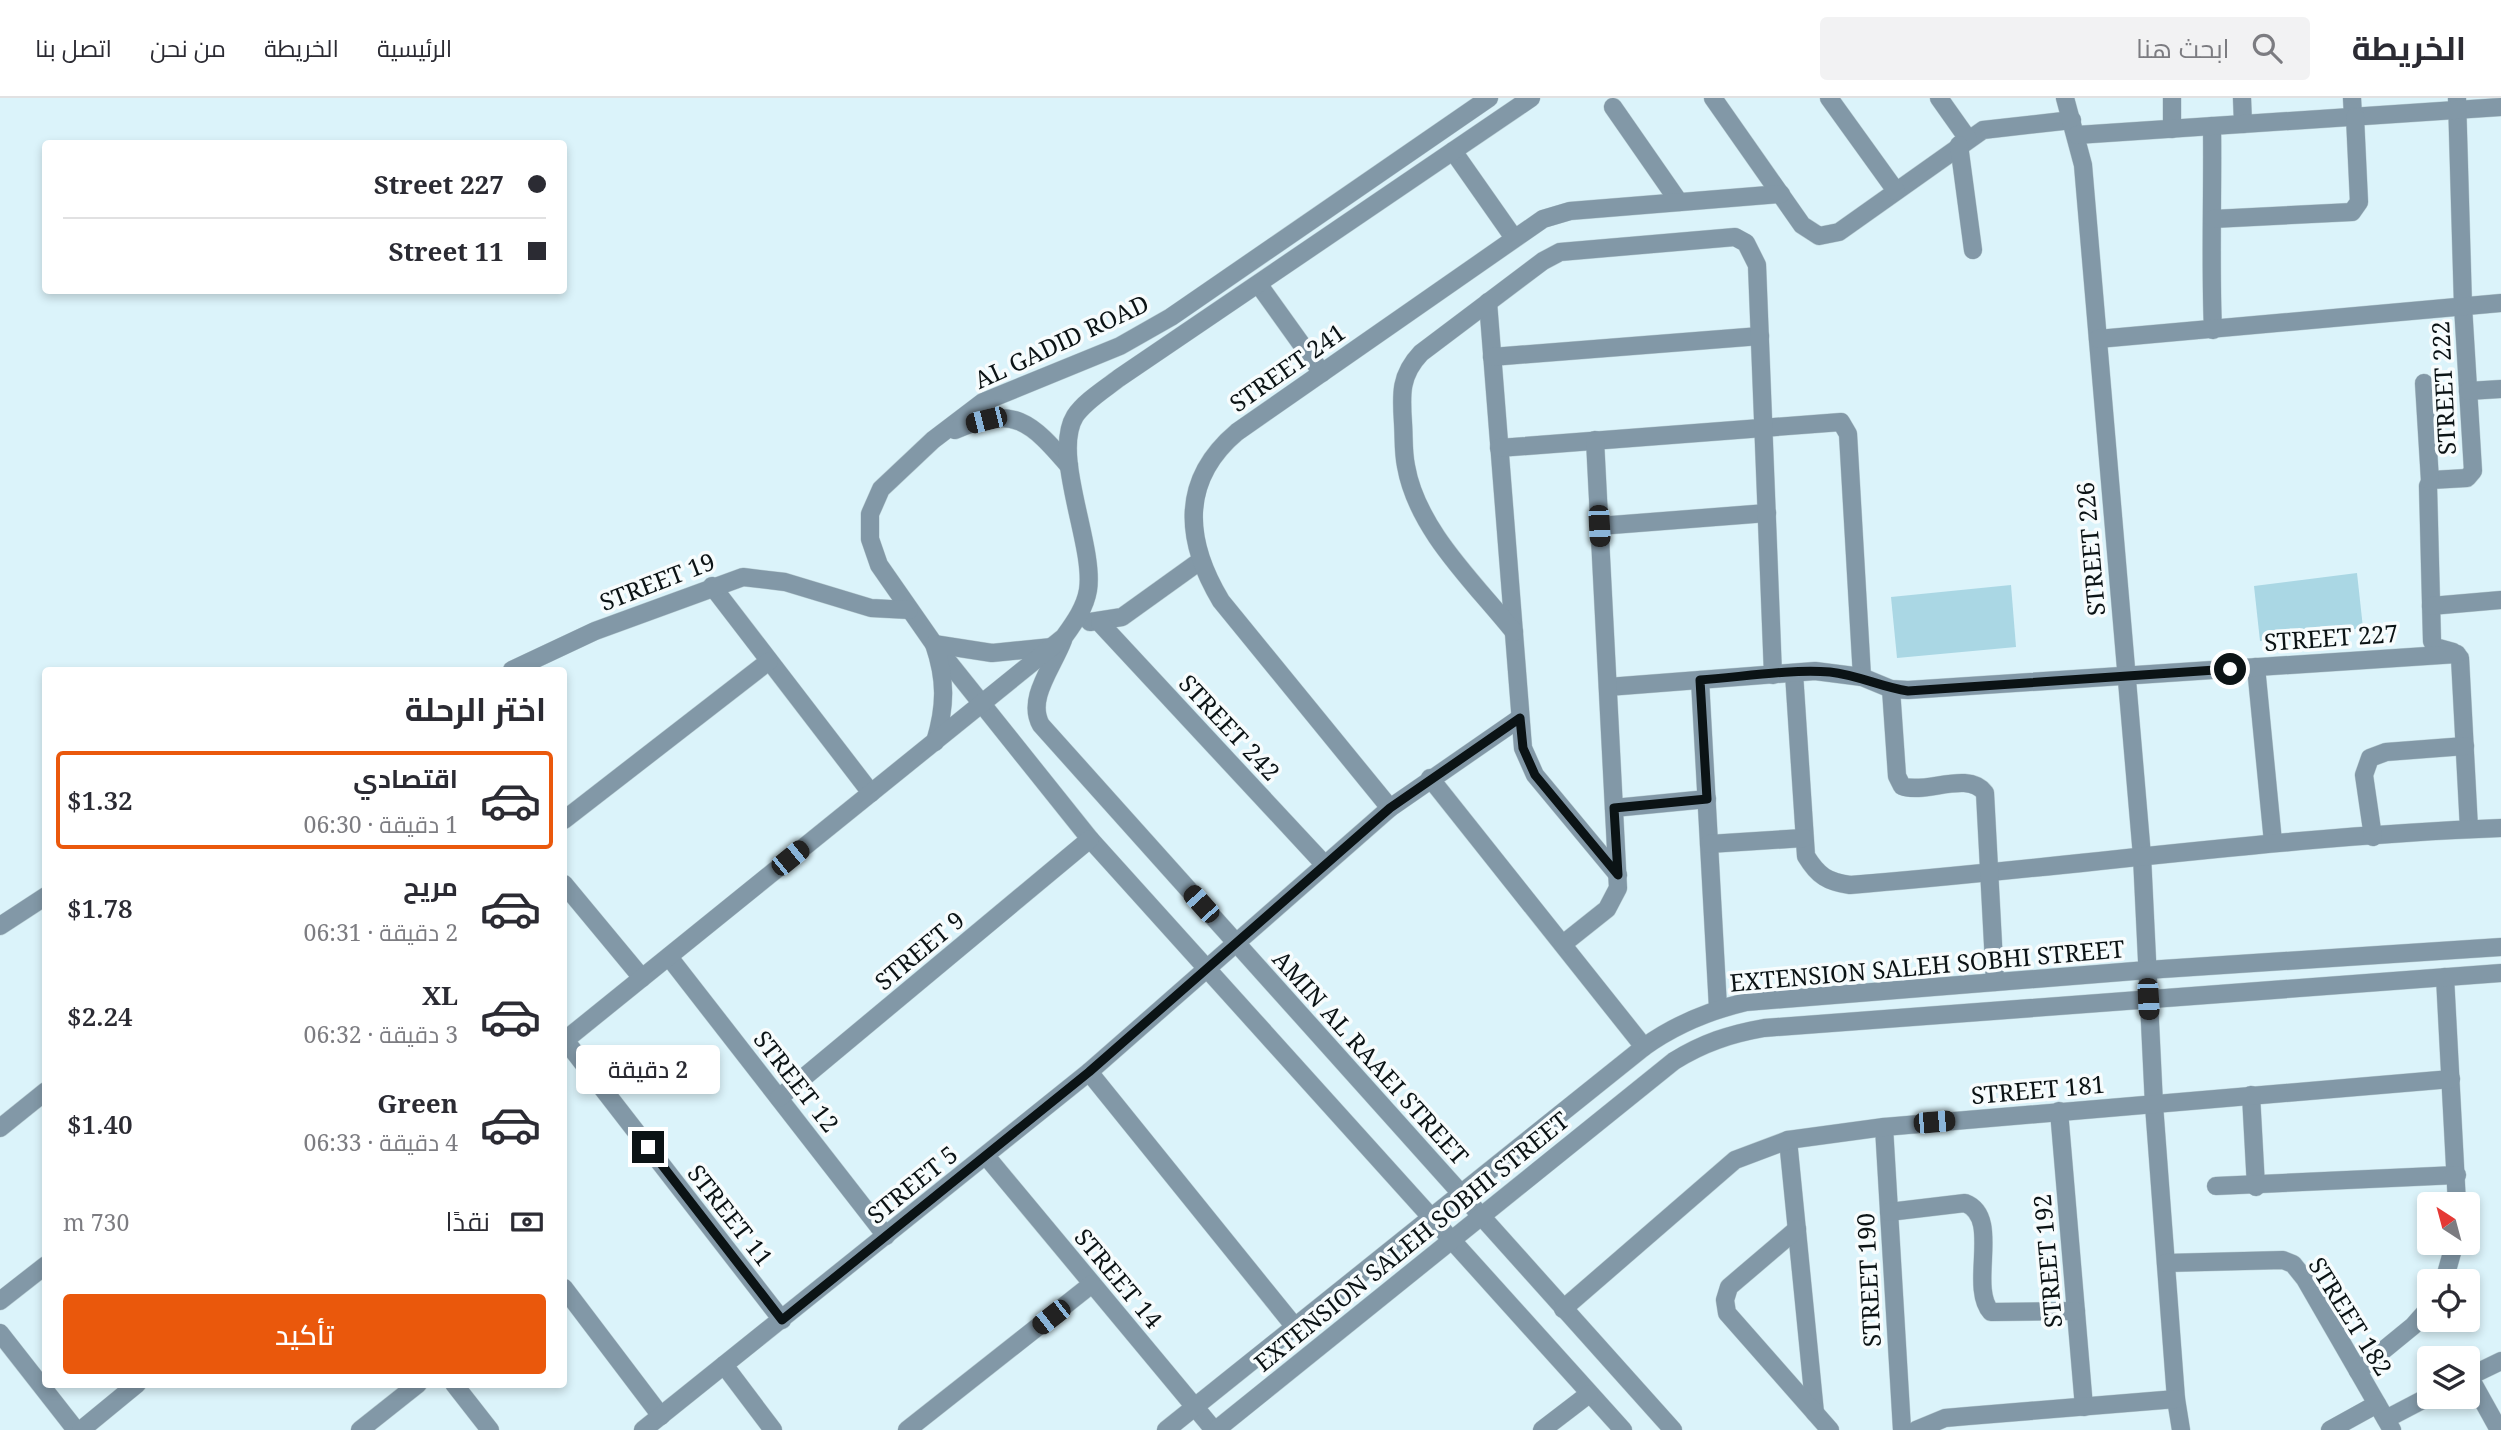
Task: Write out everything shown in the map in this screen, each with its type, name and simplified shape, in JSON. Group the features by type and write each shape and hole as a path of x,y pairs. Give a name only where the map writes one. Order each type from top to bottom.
{"street":[{"name":"AL GADID ROAD","path":"1489,98 1171,317 1120,346 983,402 933,440 881,489 870,514 870,540 879,565 934,644 982,705 1058,642 1076,620 1088,592 1089,577 1069,466 1070,427 1076,414 1119,378 1531,98"},
{"path":"1713,98 1810,232 1829,236 1983,130 2001,127 2172,129 2354,117 2457,104 2501,107"},
{"path":"1829,98 1896,191"},
{"path":"1940,98 1963,142 1973,250"},
{"name":"STREET 226","path":"2065,98 2075,127 2083,165 2142,856 2154,1105 2176,1399 2181,1430"},
{"path":"2172,98 2172,129"},
{"path":"2242,98 2243,124"},
{"path":"2213,219 2352,212 2359,202 2352,98"},
{"name":"STREET 222","path":"2457,104 2463,306 2472,476 2430,481 2433,644 2457,654"},
{"path":"1613,107 1679,202"},
{"path":"2212,126 2213,219 2210,261 2213,330"},
{"path":"1453,151 1514,238"},
{"name":"STREET 241","path":"1390,808 1221,601 1200,561 1193,521 1194,501 1208,462 1237,432 1543,219 1570,211 1781,194"},
{"path":"1514,632 1426,519 1406,466 1401,398 1402,381 1409,365 1420,353 1488,302 1543,261 1560,252 1735,237 1746,243 1754,253 1757,265 1773,675"},
{"path":"1259,285 1322,373"},
{"path":"1488,302 1523,748 1535,775 1618,875"},
{"path":"2098,339 2501,303"},
{"path":"1492,357 1760,336"},
{"path":"2424,383 2430,481"},
{"path":"2468,391 2501,389"},
{"path":"933,440 971,423 1000,416 1020,420 1038,430 1069,466"},
{"path":"1499,448 1834,420 1846,427 1862,677"},
{"path":"1563,944 1615,899 1618,875 1595,440"},
{"path":"1599,526 1767,513"},
{"path":"1076,620 1100,623 1132,611 1200,561"},
{"name":"STREET 19","path":"518,667 595,631 729,579 758,577 809,588 871,608 909,610"},
{"path":"712,586 871,793"},
{"path":"2431,606 2501,600"},
{"name":"STREET 242","path":"1100,623 1324,864"},
{"path":"935,742 945,693 942,668 934,644 992,653 1058,642"},
{"name":"AMIN AL RAAEI STREET","path":"1058,642 1052,669 1036,697 1037,719 1479,1216 1674,1430"},
{"path":"2457,654 2469,829"},
{"name":"STREET 227","path":"1608,687 1823,672 1862,677 1908,691 2457,654"},
{"path":"567,818 769,661"},
{"path":"2256,667 2273,842"},
{"path":"1794,673 1806,856 1816,873 1832,883 1850,886 1989,874 2273,842 2373,838 2501,828"},
{"path":"1700,680 1718,1008"},
{"path":"1891,688 1898,781 1907,788 1970,783 1981,788 1986,799 1995,982"},
{"path":"567,1038 982,705 1090,839 1623,1430"},
{"name":"STREET 5","path":"643,1430 1089,1072 1390,808 1520,718"},
{"path":"2373,838 2364,775 2370,758 2386,752 2465,746"},
{"path":"1430,778 1644,1047"},
{"path":"1614,808 1707,799"},
{"path":"1709,844 1804,838"},
{"name":"STREET 9","path":"779,1098 1090,839"},
{"path":"567,888 642,978"},
{"path":"0,926 42,899"},
{"name":"EXTENSION SALEH SOBHI STREET","path":"1166,1430 1644,1047 1680,1023 1718,1008 1746,1002 2147,970 2501,947"},
{"name":"STREET 12","path":"669,957 886,1236"},
{"name":"EXTENSION SALEH SOBHI STREET","path":"1215,1430 1674,1061 1700,1045 1724,1036 1764,1028 2501,973"},
{"path":"2445,977 2457,1192"},
{"name":"STREET 11","path":"567,1044 782,1320"},
{"path":"1089,1072 1295,1326"},
{"name":"STREET 181","path":"1563,1309 1735,1160 1788,1140 1884,1126 2451,1079"},
{"path":"0,1128 42,1094"},
{"path":"2251,1095 2256,1187"},
{"name":"STREET 192","path":"2059,1111 2084,1407"},
{"name":"STREET 190","path":"1884,1126 1902,1430"},
{"path":"1788,1140 1815,1413"},
{"name":"STREET 14","path":"986,1156 1215,1430"},
{"path":"2216,1186 2256,1187 2457,1175"},
{"path":"1889,1212 1965,1203 1973,1206 1982,1220 1984,1299 1991,1312 2076,1311"},
{"path":"1797,1229 1729,1287 1725,1300 1727,1313 1830,1430"},
{"name":"STREET 182","path":"2166,1263 2273,1259 2292,1264 2300,1270 2385,1418"},
{"path":"0,1301 42,1268"},
{"path":"907,1430 1092,1284"},
{"path":"567,1292 661,1416"},
{"path":"2358,1371 2417,1322"},
{"path":"0,1333 42,1385"},
{"path":"2480,1371 2501,1361"},
{"path":"724,1365 773,1430"},
{"path":"45,1388 79,1430 132,1388"},
{"path":"360,1430 413,1388"},
{"path":"457,1388 490,1430"},
{"path":"1542,1430 1588,1394"},
{"path":"2480,1397 2499,1430"},
{"path":"1916,1430 1945,1418 1987,1422 2084,1407 2176,1399"},
{"path":"2330,1430 2385,1418 2417,1402"}],"shaded area":[{"path":"2357,573 2363,628 2260,641 2254,586"},
{"path":"2011,585 2016,647 1897,658 1891,597"}],"route":[{"path":"648,1147 782,1320 1089,1072 1390,808 1520,718 1523,748 1535,775 1618,875 1614,808 1707,799 1700,680 1815,671 1862,677 1876,684 1908,691 2230,669"}]}
